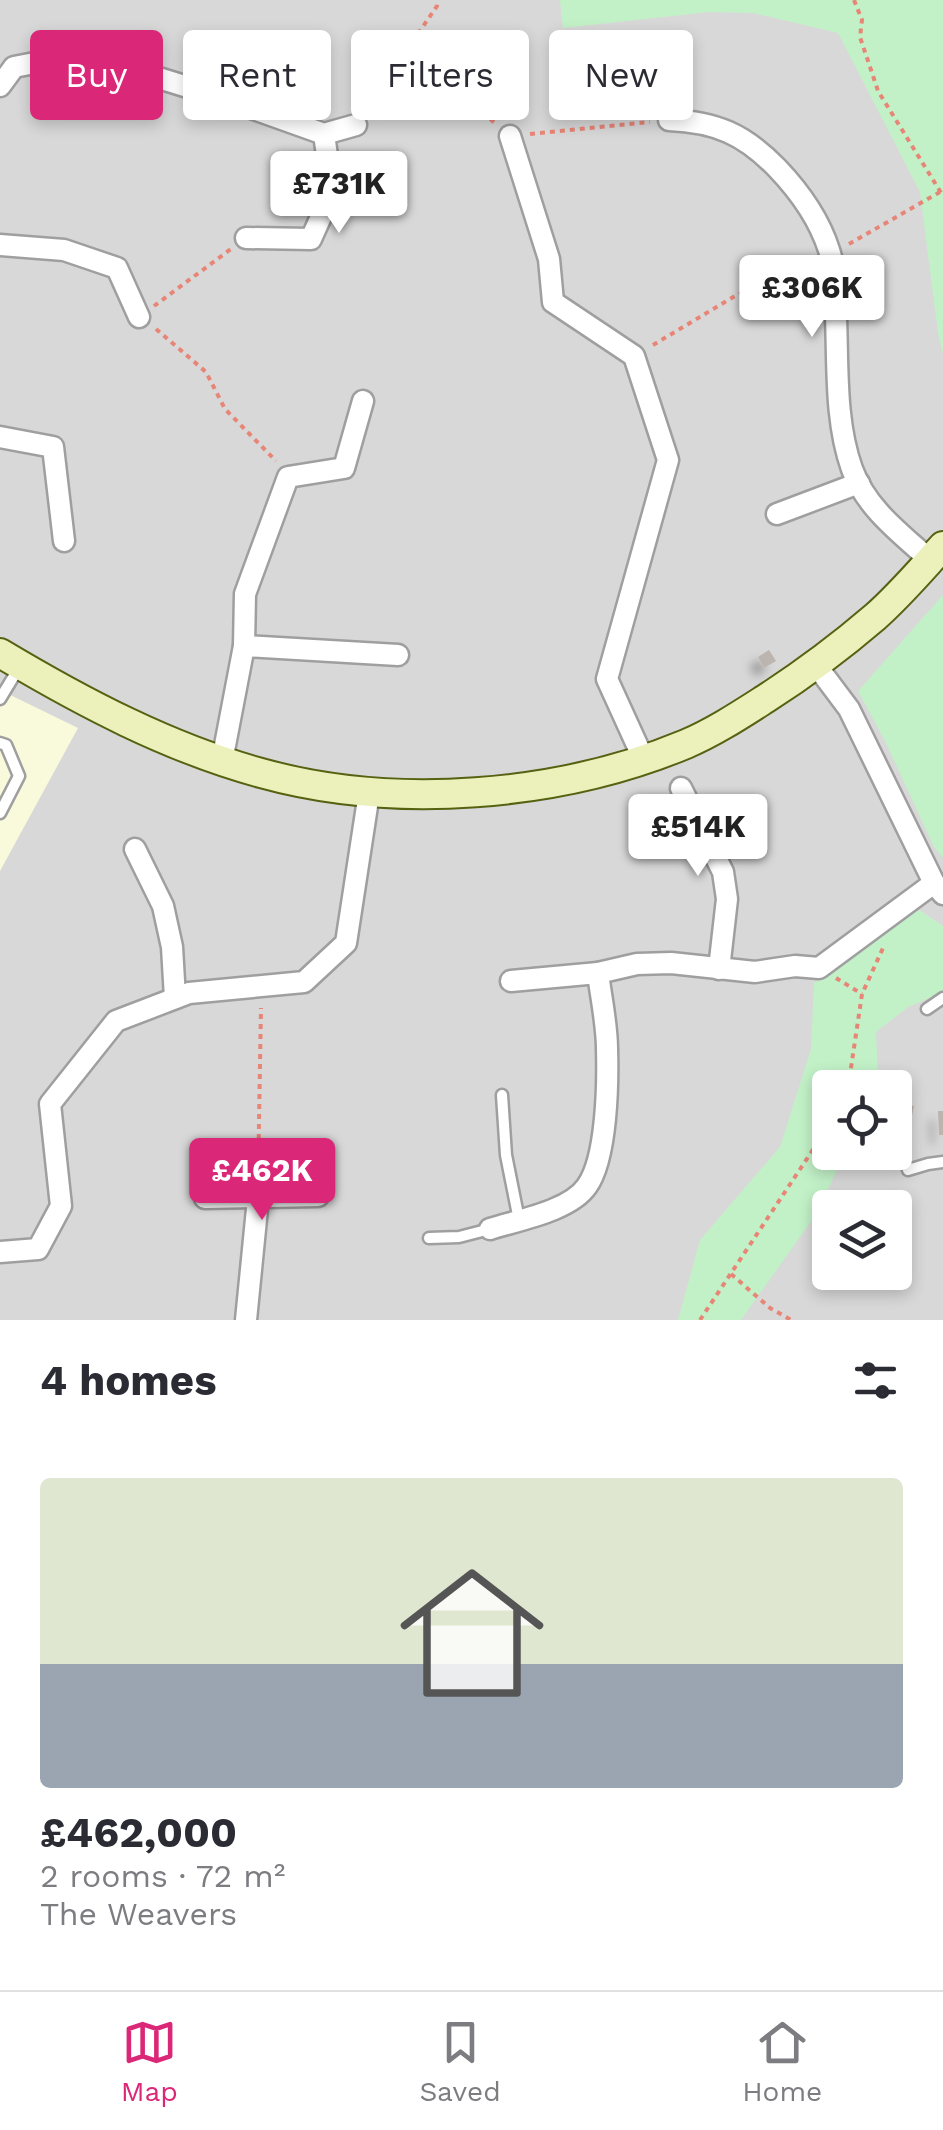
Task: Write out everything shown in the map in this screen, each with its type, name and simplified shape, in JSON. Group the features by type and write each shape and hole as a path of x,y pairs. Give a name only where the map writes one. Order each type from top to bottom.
{"street":[{"path":"0,86 14,66 81,54 220,96 324,134 356,124"},
{"path":"10,659 67,693 174,744 222,761 306,784 369,793 482,794 568,780 687,744 816,666 878,615 936,553 871,504 851,466 840,409 836,288 830,252 797,188 769,159 735,133 698,121 670,120"},
{"path":"246,238 311,239 332,192 324,134"},
{"path":"510,136 550,259 553,302 634,356 668,460 607,679 643,758"},
{"path":"0,245 64,250 117,268 139,316"},
{"path":"222,761 244,646 245,594 288,477 344,468 363,401"},
{"path":"0,437 54,446 64,542"},
{"path":"777,514 858,483"},
{"path":"244,646 398,655"},
{"path":"511,981 598,973 637,964 671,963 755,972 796,966 819,968 938,888 849,710 816,666"},
{"path":"682,788 722,872 727,899 720,968"},
{"path":"0,1252 38,1249 60,1206 50,1104 116,1021 189,993 304,982 346,943 369,793"},
{"path":"135,849 163,906 172,946 174,998"},
{"path":"490,1229 568,1203 587,1186 599,1155 605,1112 607,1047 598,973"},
{"path":"205,1198 318,1196"},
{"path":"246,1320 258,1199"}],"lane":[{"path":"0,699 10,659"},
{"path":"0,743 6,744 19,776 0,813"},
{"path":"927,1009 943,998"},
{"path":"502,1094 506,1155 518,1220"},
{"path":"912,1169 943,1162"},
{"path":"430,1238 459,1237 490,1229"}],"path":[{"path":"420,30 438,6 438,0"},
{"path":"634,356 735,296 851,244 941,194 878,91 860,36 862,20 854,0"},
{"path":"356,124 359,120"},
{"path":"491,120 510,136 670,120"},
{"path":"246,238 139,316 206,372 226,409 288,477"},
{"path":"851,1070 862,994 884,946"},
{"path":"819,968 862,994"},
{"path":"258,1199 262,986"},
{"path":"700,1320 812,1151"},
{"path":"731,1274 770,1308 791,1320"}],"shaded area":[{"path":"0,0 943,0 943,1320 0,1320"},
{"path":"0,690 78,728 0,871"}],"green space":[{"path":"560,0 943,0 943,354 920,192 838,33 754,13 709,12 563,28"},
{"path":"943,595 943,858 934,847 858,691"},
{"path":"919,910 943,926 943,992 908,1007 876,1032 878,1070 812,1070 812,1170 837,1170 828,1190 812,1190 812,1220 741,1320 678,1320 700,1240 780,1147 811,1049 814,983"}],"building":[{"path":"769,650 776,661 764,668 758,657"},
{"path":"938,1111 943,1111 943,1135 939,1135"}]}
